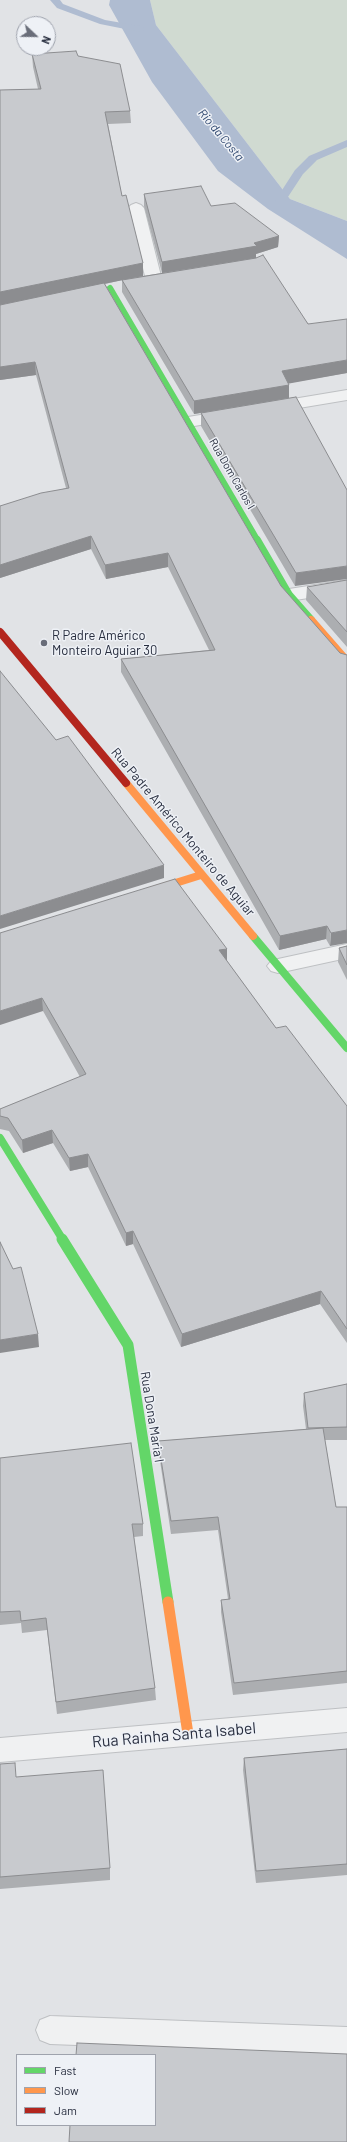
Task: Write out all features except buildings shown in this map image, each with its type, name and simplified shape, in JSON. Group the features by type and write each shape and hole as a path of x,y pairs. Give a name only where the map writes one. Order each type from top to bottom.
{"street":[{"path":"132,284 136,208"},
{"name":"Rua Dom Carlos I","path":"132,284 188,422 289,595 347,661"},
{"path":"188,422 347,395"},
{"path":"289,595 347,586"},
{"name":"Rua Padre Américo Monteiro de Aguiar","path":"0,632 201,875 347,1048"},
{"path":"142,894 201,875"},
{"path":"278,966 347,951"},
{"name":"Rua Dona Maria I","path":"0,1138 128,1345 188,1734"},
{"name":"Rua Rainha Santa Isabel","path":"0,1750 347,1720"}],"lane":[{"path":"50,2030 347,2041"}],"shaded area":[{"path":"150,0 347,0 347,221 290,199 156,25"}],"water":[{"name":"Rio da Costa","path":"110,0 150,0 156,25 290,199 347,221 347,259 268,209 218,171 152,82 109,5"}],"waterway":[{"path":"55,0 60,6 103,22 140,29"},
{"path":"280,201 299,172 313,158 347,143"}],"traffic: fast":[{"path":"110,288 289,595 311,620"},
{"path":"253,936 347,1048"},
{"path":"0,1138 128,1345 168,1602"}],"traffic: slow":[{"path":"311,620 347,661"},
{"path":"126,783 253,936"},
{"path":"150,891 201,875"},
{"path":"168,1602 188,1734"}],"traffic: jam":[{"path":"0,632 126,783"}],"place":[{"name":"R Padre Américo Monteiro Aguiar 30","path":"44,643"}]}
